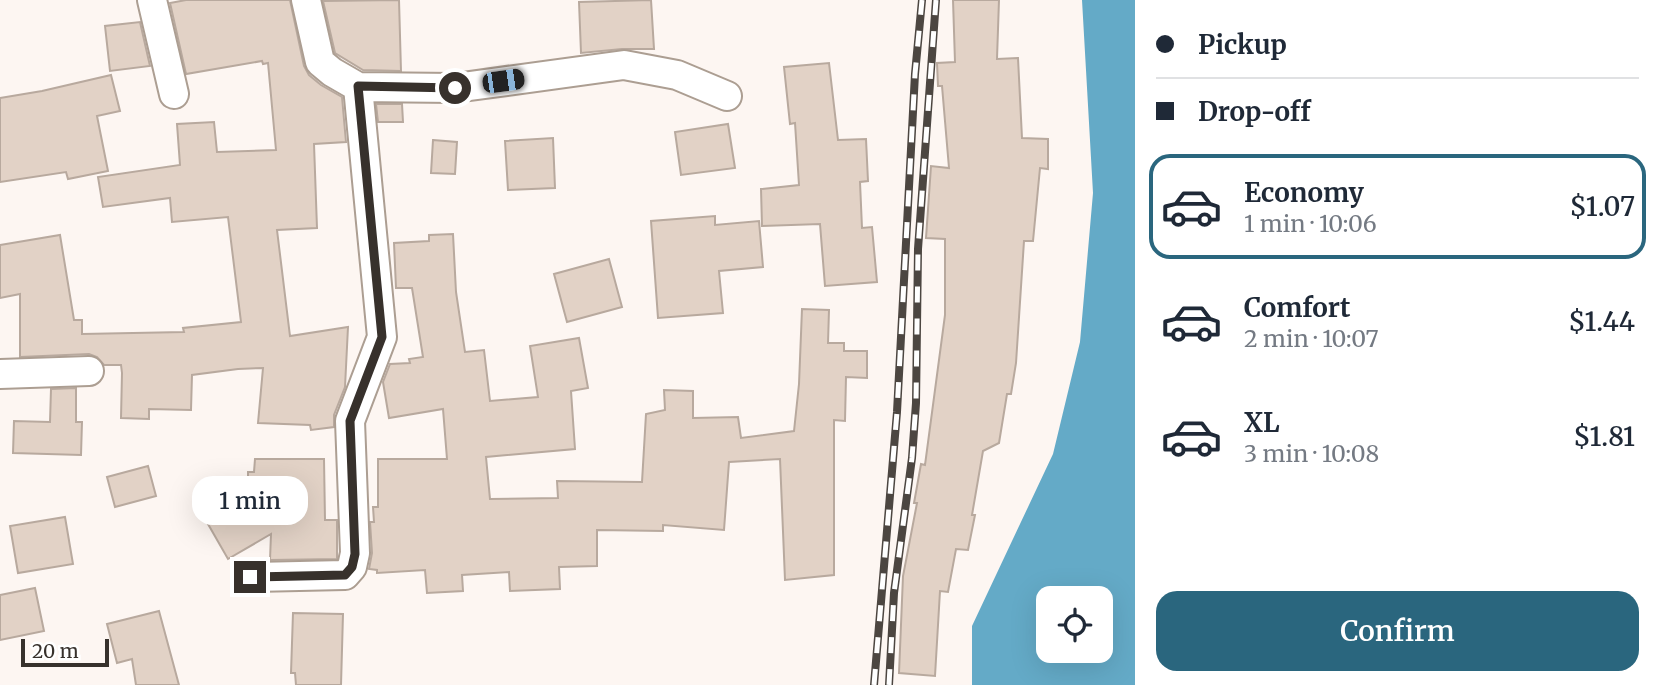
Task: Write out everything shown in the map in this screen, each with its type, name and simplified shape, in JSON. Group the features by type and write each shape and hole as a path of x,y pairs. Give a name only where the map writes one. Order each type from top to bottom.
{"street":[{"path":"152,0 174,94"},
{"path":"306,0 320,62 358,86 455,88 624,65 677,75 727,96"},
{"path":"250,577 345,575 352,567 355,554 350,421 382,337 358,86"},
{"path":"0,374 89,372"}],"water":[{"path":"1082,0 1135,0 1135,685 972,685 972,626 1053,454 1080,342 1093,193"}],"building":[{"path":"186,0 290,0 304,66 309,75 321,85 342,97 346,142 314,144 317,228 277,230 290,336 348,327 345,387 334,415 334,427 311,430 310,425 258,423 263,368 192,375 191,410 149,409 149,419 121,418 121,365 104,365 97,357 89,354 20,357 20,294 0,298 0,245 60,235 74,320 82,320 82,334 184,332 183,328 241,322 228,217 172,222 170,198 103,207 98,177 180,165 177,124 214,122 217,152 276,150 268,63 263,64 262,61 186,74 170,3"},
{"path":"399,0 401,71 363,70 335,53 323,1"},
{"path":"651,0 654,49 581,53 579,2"},
{"path":"953,0 999,0 997,59 1018,58 1022,138 1048,139 1048,169 1040,168 1033,241 1024,241 1016,363 1011,394 1007,394 999,443 983,451 968,550 956,549 948,592 940,591 935,676 899,673 903,576 917,503 914,503 921,464 925,465 945,315 945,239 926,238 931,166 949,168 942,86 938,86 937,63 955,62"},
{"path":"140,22 150,66 110,71 105,26"},
{"path":"829,63 838,140 866,139 868,181 860,182 862,228 872,227 877,282 825,286 820,224 762,226 761,189 799,185 795,123 790,124 784,67"},
{"path":"111,75 120,111 97,116 108,171 68,179 66,172 0,182 0,98"},
{"path":"376,104 402,104 403,122 378,122"},
{"path":"728,124 735,168 681,175 675,132"},
{"path":"553,138 555,188 508,190 505,141"},
{"path":"433,140 457,142 455,174 431,173"},
{"path":"715,216 715,225 759,221 763,267 719,271 723,313 658,318 651,221"},
{"path":"453,234 456,292 465,352 484,350 490,401 538,397 530,346 579,338 588,388 571,391 575,449 486,457 490,499 558,498 557,481 642,482 646,414 665,410 664,390 693,391 693,418 738,417 741,438 794,431 802,309 829,310 828,343 844,343 844,351 867,351 867,378 846,377 845,421 834,420 834,575 785,580 780,459 729,462 724,530 663,525 663,531 597,530 597,566 559,567 560,589 510,591 509,572 462,575 463,591 427,593 425,570 377,573 377,570 369,569 372,553 370,522 374,522 373,507 378,507 378,459 447,459 443,409 389,418 383,382 390,364 410,363 409,359 423,357 412,288 396,288 394,243 429,241 429,235"},
{"path":"609,259 622,307 567,322 554,274"},
{"path":"76,388 76,422 82,422 81,455 13,453 14,421 50,422 51,389"},
{"path":"255,459 324,459 325,520 337,520 337,559 270,560 271,534 228,559 204,517 248,492 248,472 254,472"},
{"path":"148,466 156,496 115,507 107,477"},
{"path":"65,517 73,564 18,573 10,526"},
{"path":"35,588 44,631 0,640 0,595"},
{"path":"159,611 179,685 136,685 132,659 117,663 107,624"},
{"path":"293,613 343,614 341,685 296,685 295,673 291,673"}],"railway":[{"path":"874,685 897,412 915,74 922,0"},
{"path":"889,685 894,593 912,458 916,403 918,249 936,0"}],"route":[{"path":"250,577 345,575 352,567 355,554 350,421 382,337 358,86 455,88"}]}
